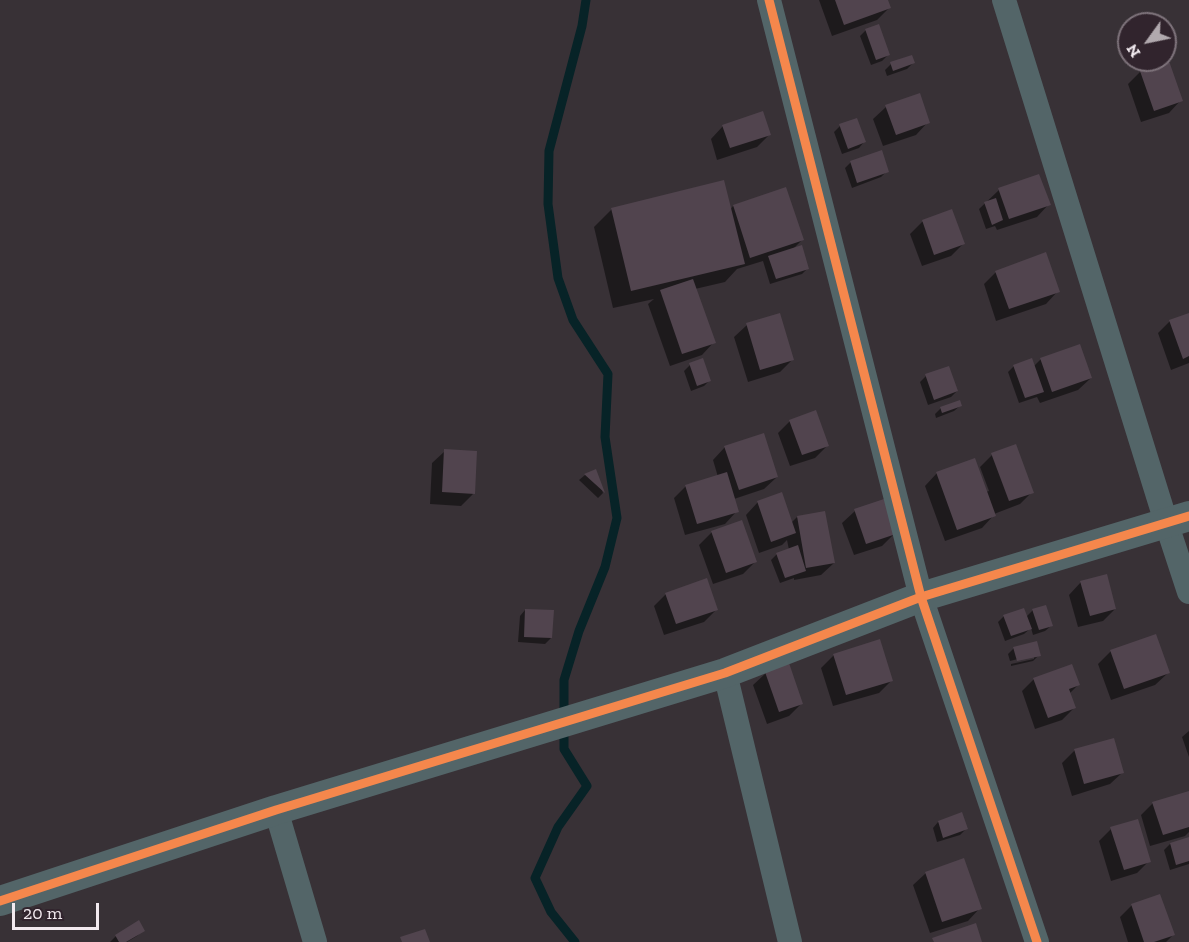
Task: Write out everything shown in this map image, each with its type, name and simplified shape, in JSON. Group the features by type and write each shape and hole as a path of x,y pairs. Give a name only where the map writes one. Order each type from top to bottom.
{"street":[{"path":"769,0 921,597 1037,942"},
{"path":"1004,0 1178,519 1189,592"},
{"path":"0,901 276,810 725,673 921,597 1178,519"},
{"path":"725,673 790,942"},
{"path":"276,810 315,942"}],"building":[{"path":"835,0 888,0 891,8 844,25"},
{"path":"879,24 890,55 876,60 865,29"},
{"path":"912,55 915,63 893,71 890,62"},
{"path":"1140,72 1173,72 1183,101 1154,111"},
{"path":"920,93 930,123 896,135 885,105"},
{"path":"763,111 771,135 730,148 722,125"},
{"path":"857,118 866,142 848,149 839,124"},
{"path":"882,150 889,172 857,183 850,161"},
{"path":"1039,174 1051,205 1009,219 998,188"},
{"path":"724,180 745,264 631,291 611,208"},
{"path":"786,187 804,240 750,258 733,205"},
{"path":"996,198 1003,220 992,225 984,202"},
{"path":"952,209 965,244 934,255 922,220"},
{"path":"802,245 809,269 776,279 768,256"},
{"path":"1046,252 1060,292 1009,309 995,271"},
{"path":"693,279 716,343 682,354 660,290"},
{"path":"780,313 794,360 760,370 746,323"},
{"path":"1189,313 1189,356 1183,359 1169,320"},
{"path":"1080,344 1092,378 1052,392 1040,358"},
{"path":"703,358 711,381 697,386 689,363"},
{"path":"1032,358 1044,392 1025,398 1013,365"},
{"path":"949,366 958,391 934,400 925,374"},
{"path":"960,400 962,406 942,413 940,407"},
{"path":"816,410 829,446 802,455 789,420"},
{"path":"764,433 778,477 739,490 724,446"},
{"path":"1016,444 1034,493 1009,501 991,453"},
{"path":"444,449 477,451 475,494 442,492"},
{"path":"975,458 996,516 957,530 936,472"},
{"path":"596,469 605,493 584,474"},
{"path":"727,472 739,512 697,524 685,485"},
{"path":"782,492 796,533 771,542 757,501"},
{"path":"884,499 896,534 866,544 854,509"},
{"path":"825,511 835,563 806,568 797,516"},
{"path":"742,520 757,562 726,573 711,531"},
{"path":"798,545 806,571 785,578 776,553"},
{"path":"1107,574 1116,609 1090,616 1080,581"},
{"path":"707,578 718,610 676,624 665,593"},
{"path":"1046,605 1053,626 1039,630 1032,609"},
{"path":"1024,608 1032,629 1011,636 1003,615"},
{"path":"525,609 554,610 552,638 524,637"},
{"path":"1156,634 1170,673 1124,689 1110,650"},
{"path":"880,639 893,681 846,695 833,654"},
{"path":"1037,641 1041,656 1017,661 1013,647"},
{"path":"789,663 803,704 779,712 765,672"},
{"path":"1072,664 1080,685 1069,689 1076,708 1048,718 1033,678"},
{"path":"1114,738 1124,773 1084,784 1074,749"},
{"path":"1189,791 1189,827 1163,835 1152,802"},
{"path":"962,812 968,829 943,838 938,821"},
{"path":"1138,819 1151,862 1124,870 1110,827"},
{"path":"1189,837 1189,861 1176,865 1170,843"},
{"path":"964,858 982,909 942,922 925,872"},
{"path":"1160,894 1175,935 1154,942 1144,942 1131,904"},
{"path":"139,920 145,931 126,942 119,942 115,935"},
{"path":"976,923 982,942 934,942 932,938"},
{"path":"425,929 430,942 402,942 400,937"}],"waterway":[{"path":"575,942 551,912 535,878 558,827 587,786 564,749 564,680 579,631 605,567 617,518 605,437 608,374 573,320 558,278 548,204 549,151 582,26 586,0"}],"cycle path":[{"path":"769,0 921,597 1037,942"},
{"path":"0,901 276,810 725,673 921,597 1189,516"}]}
